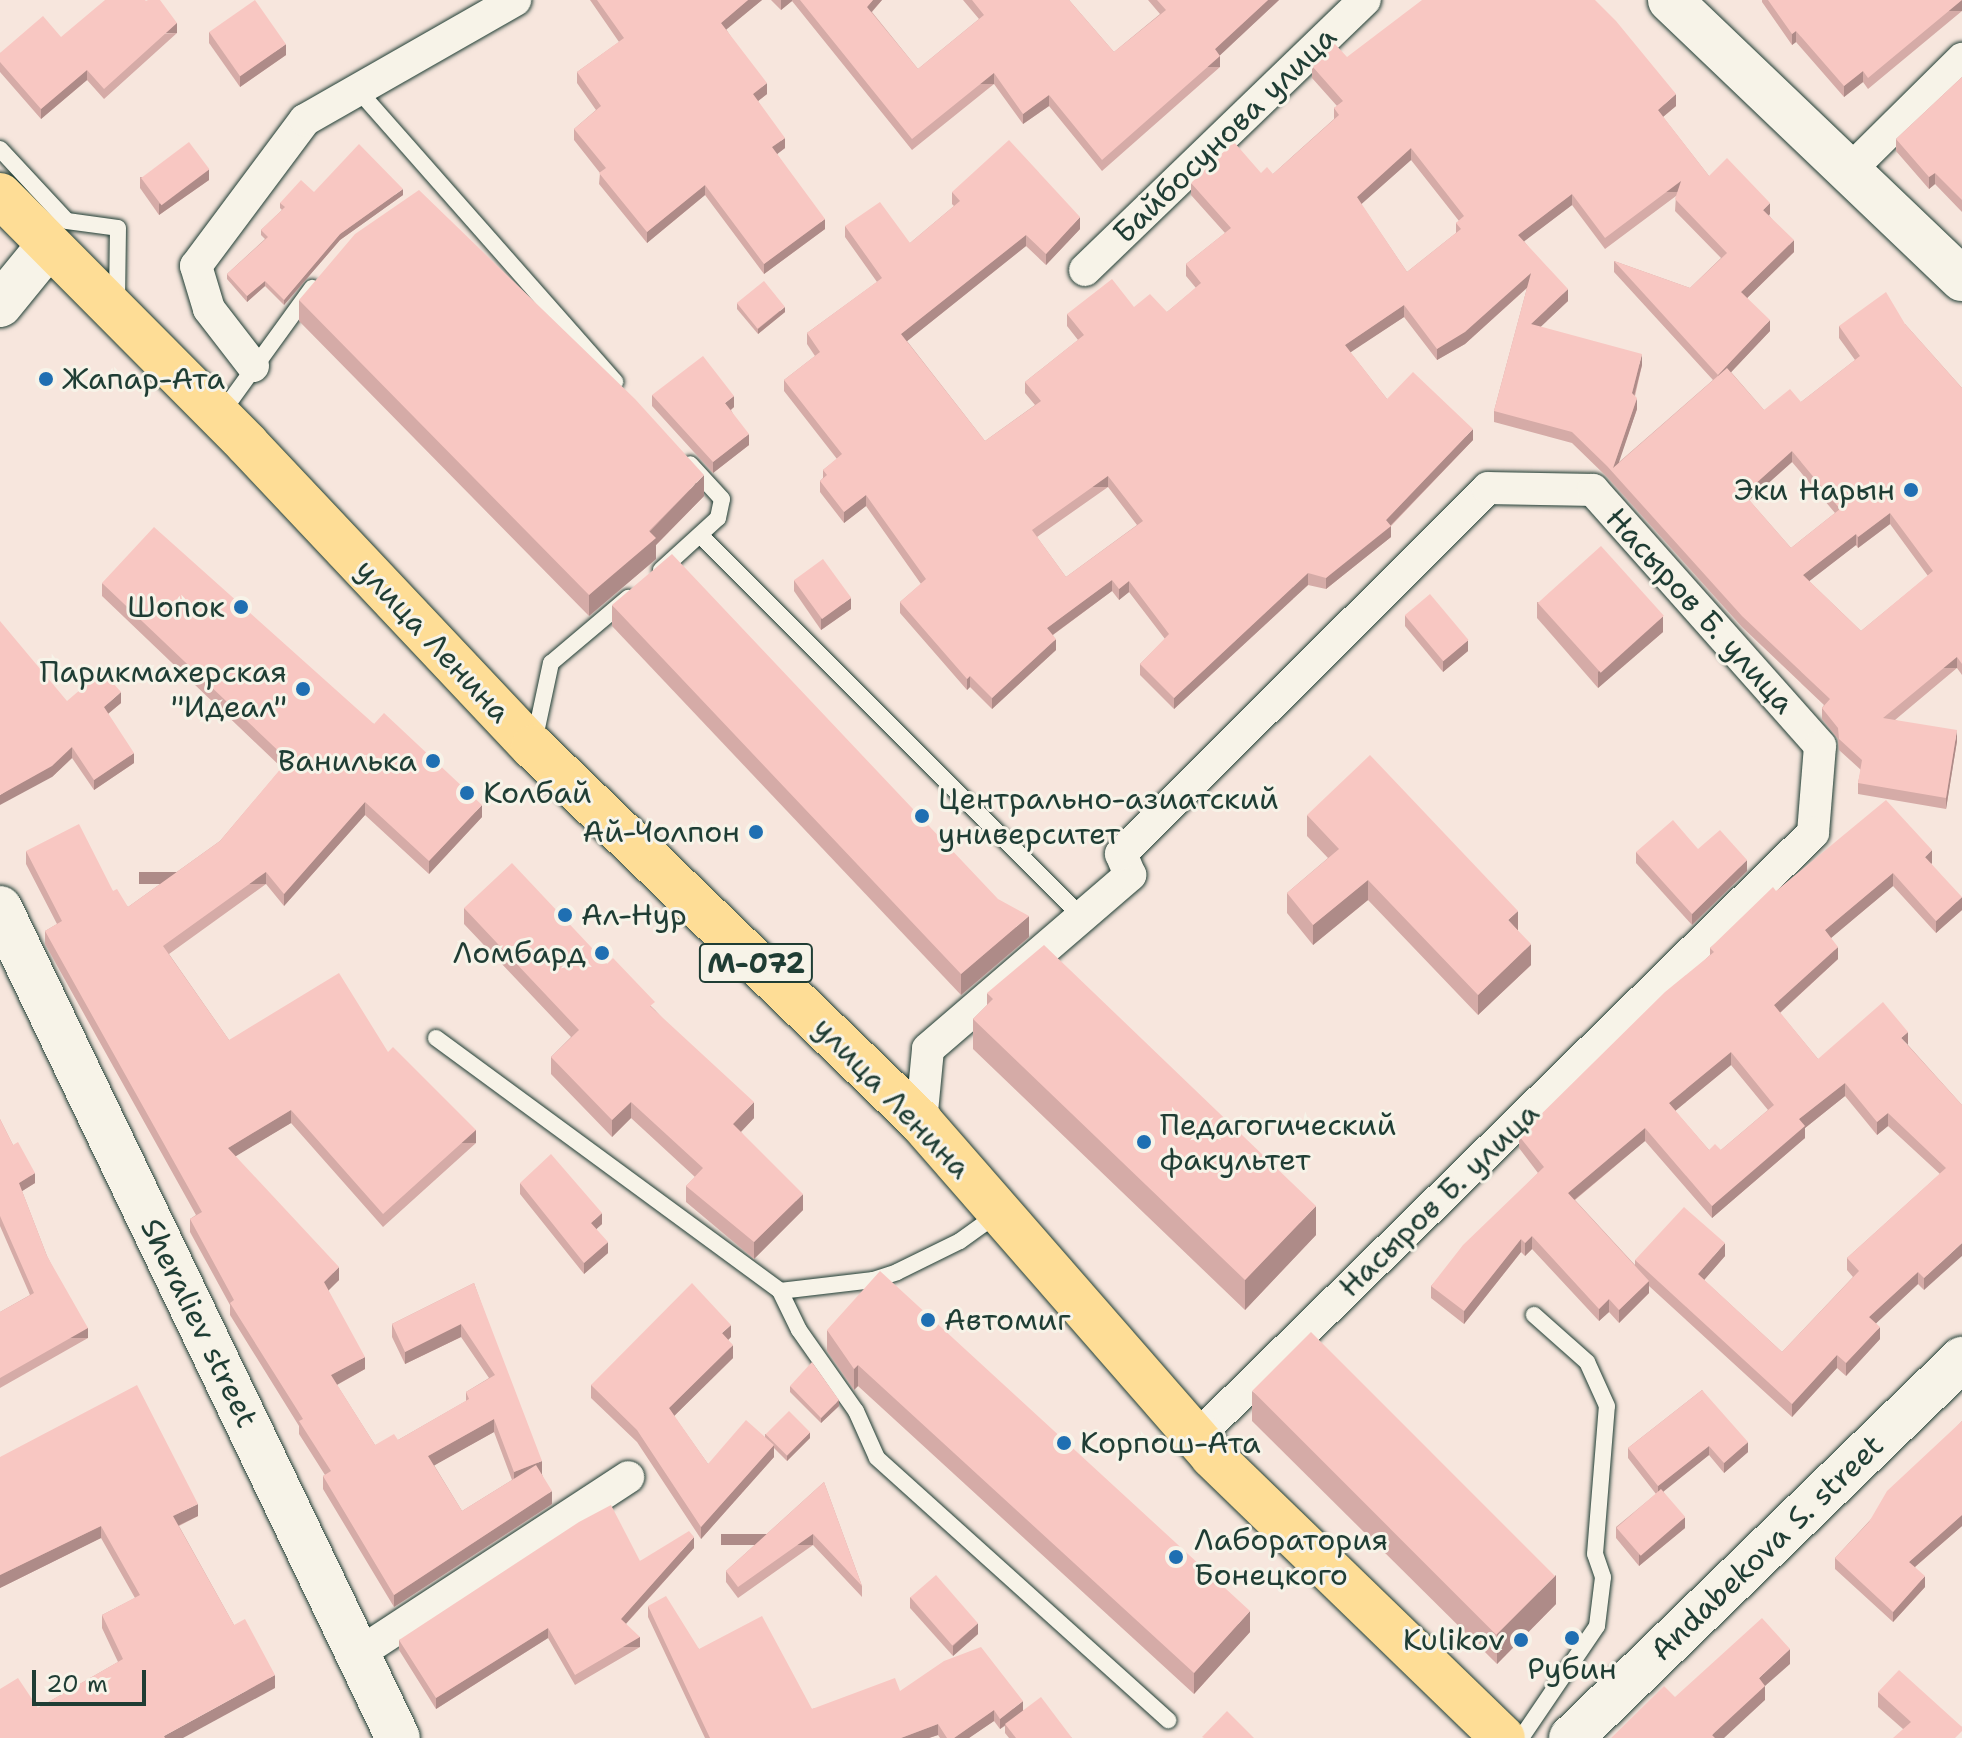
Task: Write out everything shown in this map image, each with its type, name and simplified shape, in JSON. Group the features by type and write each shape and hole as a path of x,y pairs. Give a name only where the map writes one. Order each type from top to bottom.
{"main road":[{"name":"улица Ленина","path":"0,195 219,416 533,747 921,1122 1212,1456 1503,1738"}],"street":[{"path":"253,366 209,309 196,266 305,120 515,0"},
{"name":"Байбосунова улица","path":"1085,270 1365,0"},
{"path":"1670,0 1962,279"},
{"path":"1848,172 1962,59"},
{"path":"0,305 49,245"},
{"name":"Насыров Б. улица","path":"921,1122 928,1049 1084,919 1130,875 1121,854 1488,488 1593,490 1820,746 1813,833 1204,1430 1212,1456"},
{"name":"Sheraliev street","path":"0,908 398,1738"},
{"name":"Andabekova S. street","path":"1571,1738 1962,1359"},
{"path":"358,1654 628,1477"}],"lane":[{"path":"358,90 431,188 627,394"},
{"path":"0,149 67,221 118,228 116,312"},
{"path":"219,416 253,366 328,270"},
{"path":"533,747 551,663 701,536 718,518 722,499 680,452"},
{"path":"701,536 1084,919"},
{"path":"436,1038 780,1291 799,1330 856,1411 877,1458 1168,1720"},
{"path":"780,1291 873,1280 897,1272 960,1241 1000,1212"},
{"path":"1521,1738 1597,1626 1603,1577 1595,1554 1607,1406 1587,1362 1534,1315"}],"building":[{"path":"105,0 160,0 177,23 104,89 87,70 41,109 0,62 0,53 43,16 61,37"},
{"path":"255,0 286,44 240,76 209,32"},
{"path":"597,0 748,0 721,23 767,83 753,94 785,138 772,147 825,219 764,264 705,185 647,232 599,173 606,168 574,129 601,106 577,72 624,38"},
{"path":"800,0 873,0 867,7 918,69 984,15 972,0 1069,0 1114,52 1166,10 1157,0 1268,0 1215,49 1220,56 1102,160 1049,95 1023,114 994,73 912,139"},
{"path":"1422,0 1595,0 1676,94 1658,110 1709,176 1727,158 1770,203 1763,210 1794,240 1741,292 1770,320 1718,375 1614,261 1690,288 1727,253 1675,199 1681,181 1605,238 1572,194 1518,235 1568,289 1531,324 1642,354 1632,393 1637,398 1613,468 1727,368 1764,410 1790,389 1801,402 1860,356 1839,326 1886,292 1905,324 1962,388 1962,664 1957,657 1883,718 1957,730 1946,798 1858,783 1862,760 1839,739 1838,728 1822,708 1830,699 1742,616 1607,466 1572,432 1494,411 1531,273 1465,332 1437,349 1404,305 1345,345 1387,399 1413,372 1473,429 1386,520 1391,526 1326,578 1308,573 1174,698 1140,664 1169,634 1129,581 1119,589 1112,580 1047,628 1056,639 992,698 970,676 967,679 900,602 926,579 866,495 844,512 820,481 827,475 823,470 842,454 784,380 820,352 807,333 882,278 845,226 880,202 910,243 960,201 952,192 1009,140 1080,217 1046,254 1026,235 901,334 985,441 1041,401 1025,382 1084,335 1067,314 1112,279 1134,307 1150,294 1167,312 1201,283 1186,264 1231,228 1191,183 1234,142 1261,173 1267,167 1273,174 1339,115 1334,108 1343,101 1312,66 1335,44 1347,57","holes":["1411,148 1464,216 1456,223 1461,229 1407,272 1357,197","1792,451 1840,509 1791,548 1744,494","1108,476 1143,521 1066,577 1032,530","1890,513 1933,571 1861,631 1803,575 1856,534 1858,537"]},
{"path":"1768,0 1962,0 1868,78 1863,71 1844,86 1796,31 1792,34"},
{"path":"1962,77 1962,200 1935,173 1929,177 1896,139"},
{"path":"189,142 209,169 162,205 141,178"},
{"path":"359,144 403,189 340,234 284,300 265,281 247,296 227,274 268,237 261,230 285,207 280,203 301,180 314,192"},
{"path":"419,190 635,399 704,475 649,531 656,538 589,595 299,300 355,234"},
{"path":"764,281 785,307 758,329 737,303"},
{"path":"703,356 734,396 725,403 749,434 713,462 652,395"},
{"path":"154,527 374,724 384,713 482,805 429,861 365,802 284,894 266,872 163,946 229,1040 339,973 388,1052 393,1047 476,1130 383,1214 291,1110 228,1148 339,1267 324,1282 365,1357 331,1375 375,1445 394,1434 398,1440 469,1399 466,1392 495,1375 461,1324 405,1352 392,1324 474,1283 542,1461 514,1472 494,1419 428,1456 462,1511 536,1465 552,1491 394,1595 323,1476 331,1471 299,1421 303,1419 230,1303 234,1300 190,1219 202,1212 45,931 62,921 26,851 79,824 113,891 117,889 128,907 220,841 288,760 102,583"},
{"path":"1601,546 1664,616 1601,673 1538,603"},
{"path":"672,554 998,899 1029,916 961,974 612,605"},
{"path":"823,559 851,598 822,619 794,580"},
{"path":"1430,594 1469,640 1443,661 1405,615"},
{"path":"0,621 67,701 102,671 121,692 104,707 134,753 94,780 72,747 52,766 0,795"},
{"path":"1370,755 1518,911 1508,920 1531,944 1478,995 1368,880 1313,925 1287,893 1339,849 1307,815"},
{"path":"1886,800 1932,850 1925,857 1962,897 1936,921 1893,873 1825,930 1838,947 1774,1005 1818,1059 1883,1002 1908,1032 1901,1038 1962,1105 1962,1243 1924,1278 1918,1272 1869,1317 1880,1327 1846,1363 1837,1355 1792,1404 1635,1260 1684,1207 1725,1243 1698,1274 1782,1352 1859,1271 1847,1258 1946,1168 1888,1113 1877,1122 1845,1083 1799,1119 1805,1126 1712,1206 1645,1128 1568,1193 1649,1281 1619,1310 1609,1299 1599,1309 1532,1236 1525,1243 1521,1239 1464,1311 1431,1286 1463,1245 1544,1167 1519,1136 1665,992 1714,952 1710,948 1773,887 1776,891","holes":["1731,1052 1774,1105 1721,1150 1715,1144 1709,1150 1669,1103"]},
{"path":"1673,820 1698,849 1720,830 1747,860 1692,914 1636,852"},
{"path":"512,863 607,964 613,958 655,1002 650,1006 754,1102 733,1124 803,1194 754,1242 686,1186 703,1168 631,1102 612,1120 551,1057 579,1030 464,908"},
{"name":"Педагогический факультет","path":"1044,945 1316,1206 1245,1280 973,1019 993,999 987,993"},
{"path":"0,1119 13,1145 18,1142 35,1173 19,1183 47,1256 88,1328 0,1378 0,1312 34,1293 0,1216"},
{"path":"551,1154 602,1213 591,1223 608,1242 584,1263 520,1183"},
{"path":"880,1271 1250,1611 1194,1673 858,1365 854,1369 827,1330"},
{"path":"692,1283 731,1325 722,1333 733,1345 669,1408 708,1464 746,1420 774,1445 701,1527 637,1430 591,1385"},
{"path":"1311,1332 1555,1576 1496,1635 1252,1391"},
{"path":"812,1362 839,1400 821,1418 790,1386"},
{"path":"137,1385 198,1504 173,1516 234,1625 245,1619 275,1675 165,1738 0,1738 0,1689 18,1678 38,1708 123,1659 102,1615 140,1595 101,1526 0,1575 0,1457"},
{"path":"1702,1390 1748,1442 1724,1463 1709,1446 1658,1486 1628,1448"},
{"path":"789,1411 810,1432 787,1456 766,1434"},
{"path":"1962,1421 1962,1515 1909,1562 1925,1576 1893,1612 1835,1558 1869,1522 1887,1491"},
{"path":"824,1482 862,1586 813,1534 738,1587 726,1571"},
{"path":"1661,1489 1685,1517 1641,1556 1616,1528"},
{"path":"611,1505 640,1561 689,1531 694,1537 621,1619 640,1637 575,1675 548,1628 436,1698 399,1640 579,1522"},
{"path":"936,1575 978,1623 952,1646 910,1597"},
{"path":"666,1596 699,1649 762,1616 812,1709 895,1678 900,1691 944,1661 981,1647 1023,1701 1000,1719 994,1710 954,1738 947,1738 938,1724 901,1738 710,1738 648,1606"},
{"path":"1762,1618 1790,1649 1759,1678 1765,1686 1712,1735 1715,1738 1611,1738 1664,1686 1675,1697"},
{"path":"1899,1670 1962,1727 1955,1738 1893,1738 1911,1722 1878,1692"},
{"path":"1041,1697 1072,1738 1016,1738 1005,1724"},
{"path":"1227,1711 1254,1738 1202,1737"}],"place":[{"name":"Жапар-Ата","path":"46,379"},
{"name":"Эки Нарын","path":"1911,490"},
{"name":"Шопок","path":"241,607"},
{"name":"Парикмахерская \"Идеал\"","path":"303,689"},
{"name":"Ванилька","path":"433,761"},
{"name":"Колбай","path":"467,793"},
{"name":"Центрально-азиатский университет","path":"922,816"},
{"name":"Ай-Чолпон","path":"756,832"},
{"name":"Ал-Нур","path":"565,915"},
{"name":"Ломбард","path":"602,953"},
{"name":"Педагогический факультет","path":"1144,1142"},
{"name":"Автомиг","path":"928,1320"},
{"name":"Корпош-Ата","path":"1064,1443"},
{"name":"Лаборатория Бонецкого","path":"1176,1557"},
{"name":"Рубин","path":"1572,1638"},
{"name":"Kulikov","path":"1521,1640"}]}
